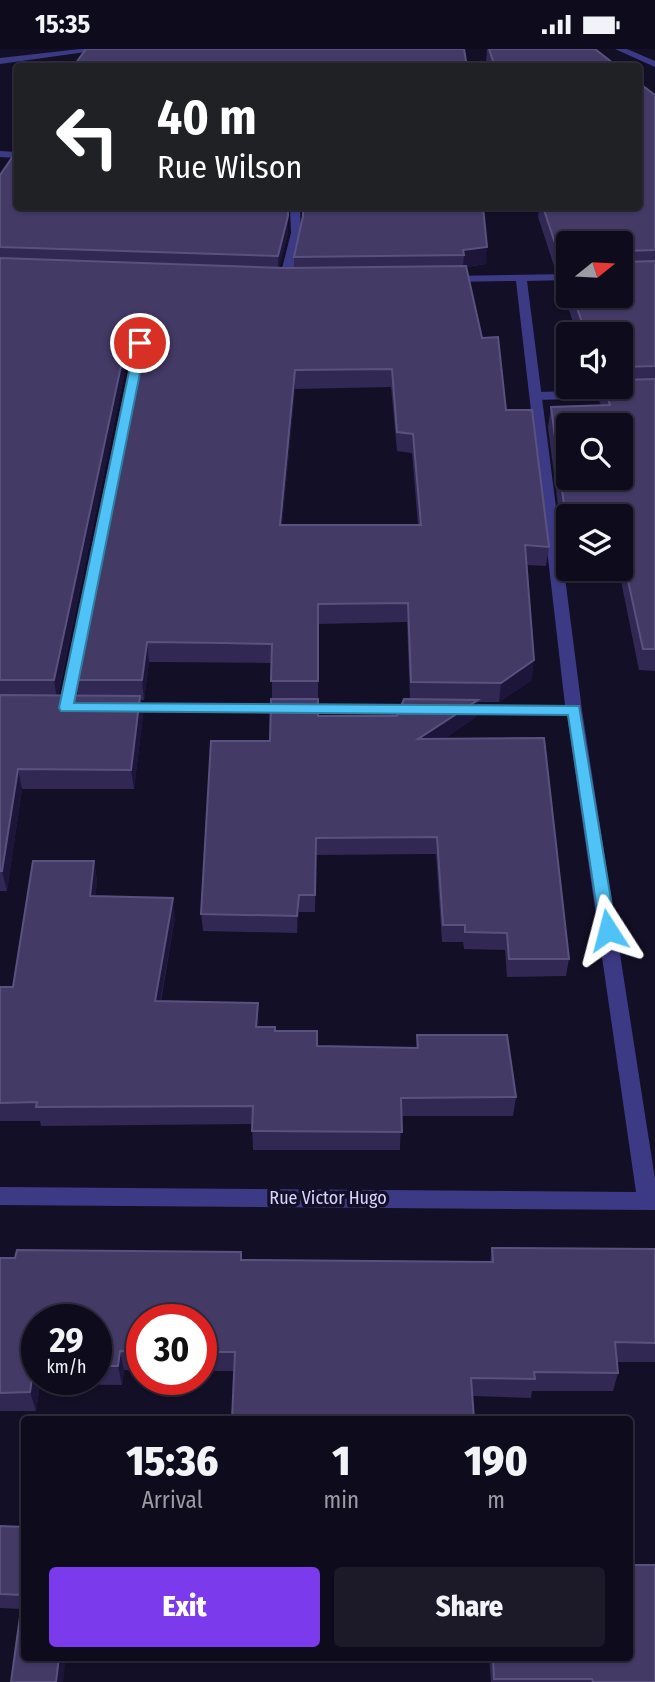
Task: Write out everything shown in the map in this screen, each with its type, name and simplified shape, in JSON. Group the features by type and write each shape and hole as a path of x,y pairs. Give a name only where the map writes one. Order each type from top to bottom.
{"street":[{"path":"0,61 103,49"},
{"path":"619,49 655,64"},
{"path":"285,280 296,233 295,210"},
{"path":"438,279 556,277"},
{"path":"521,278 574,710 652,1201"},
{"path":"271,279 299,280"},
{"path":"66,708 140,343"},
{"path":"536,396 655,393"},
{"path":"107,708 574,710"},
{"name":"Rue Victor Hugo","path":"0,1196 652,1201"}],"building":[{"path":"86,49 464,49 466,63 76,63"},
{"path":"489,49 595,49 613,63 494,63"},
{"path":"642,85 655,95 655,250 634,251 634,231 556,231 556,246 544,210 642,210"},
{"path":"14,155 14,210 288,210 288,216 278,256 0,247 0,175"},
{"path":"303,210 483,210 487,247 463,250 464,255 294,257"},
{"path":"0,258 285,268 466,266 482,338 498,337 506,410 532,410 549,547 525,545 534,660 501,683 411,682 408,603 318,604 318,681 271,681 272,644 147,642 142,680 75,680 147,325 137,319 130,324 54,680 0,680","holes":["392,369 397,432 413,434 421,525 280,525 295,370"]},
{"path":"655,261 655,366 633,367 633,322 582,322 577,308 634,308 634,262"},
{"path":"655,379 655,649 643,649 628,581 633,581 633,504 564,504 562,490 633,490 633,413 556,413 556,444 551,407 610,405 608,399 633,399 633,380"},
{"path":"0,695 140,696 131,770 18,769 2,871 0,871"},
{"path":"271,699 318,699 318,716 397,716 404,699 478,700 418,739 544,738 569,959 509,959 507,933 465,932 465,925 443,925 437,837 316,838 315,895 299,895 297,916 201,914 211,741 270,741"},
{"path":"33,861 94,861 90,896 173,898 155,1001 258,1003 256,1027 275,1027 275,1031 317,1031 317,1046 418,1048 417,1035 507,1035 516,1097 401,1098 402,1132 252,1131 253,1106 36,1107 37,1102 0,1103 0,987 13,987"},
{"path":"492,1248 655,1249 655,1343 615,1342 618,1373 534,1372 535,1379 471,1378 474,1416 232,1416 235,1352 217,1352 217,1304 126,1304 126,1351 120,1351 118,1366 112,1366 112,1304 21,1304 21,1392 0,1393 0,1258 15,1258 17,1250 241,1252 241,1260 493,1262"},
{"path":"0,1526 21,1527 21,1595 0,1594"},
{"path":"633,1565 655,1565 655,1682 494,1679 493,1661 633,1661"},
{"path":"21,1610 21,1661 59,1661 56,1682 11,1682"}],"route":[{"path":"140,343 66,708 574,710 608,930"}]}
